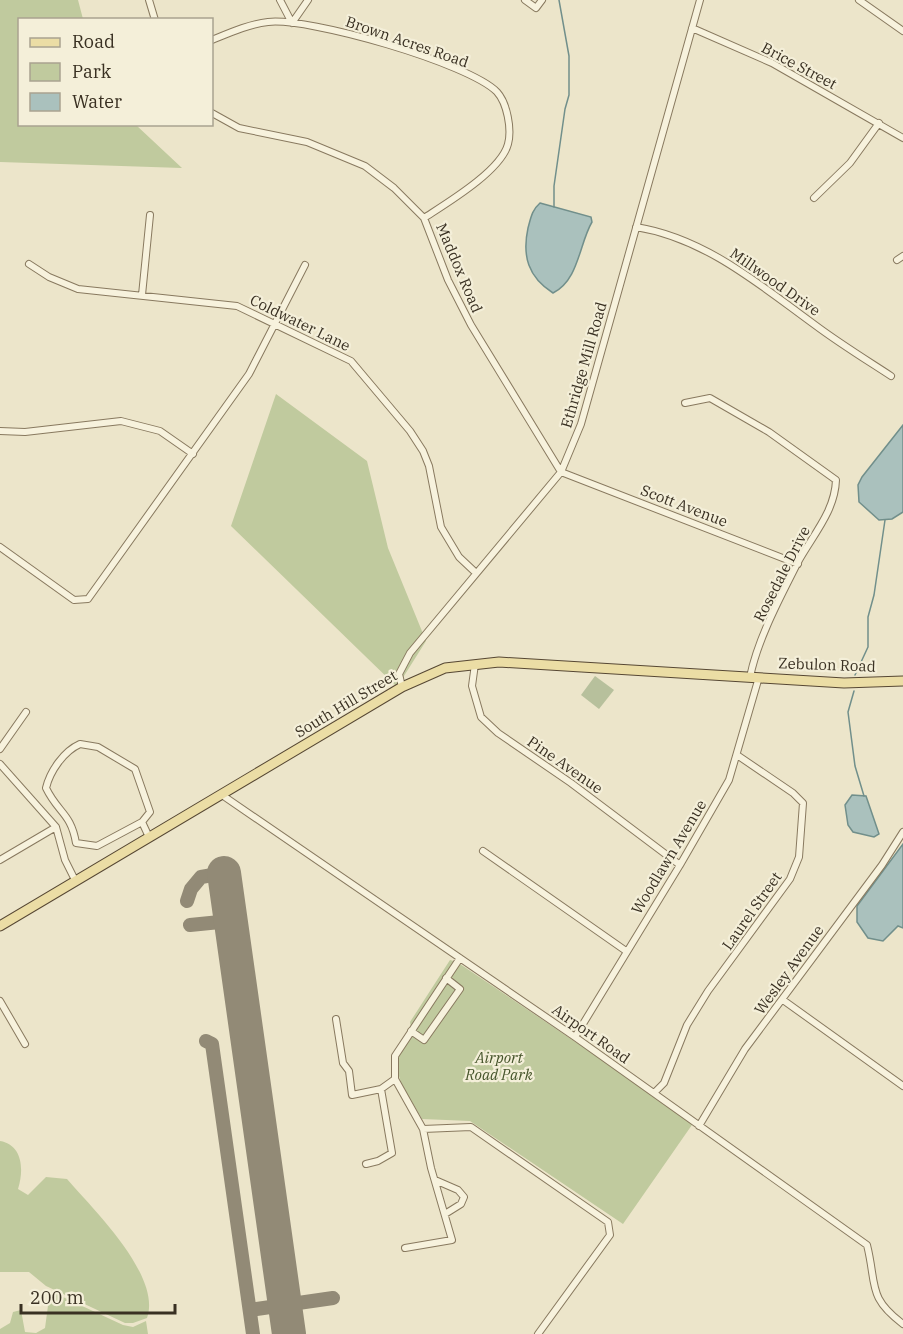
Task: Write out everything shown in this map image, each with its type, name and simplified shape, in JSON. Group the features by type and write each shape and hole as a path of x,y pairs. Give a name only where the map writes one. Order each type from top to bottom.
{"main road":[{"name":"South Hill Street","path":"0,926 402,687 445,668 475,663 556,664 755,677"},
{"name":"Zebulon Road","path":"755,677 844,683 903,681"}],"street":[{"path":"149,0 154,18"},
{"path":"280,0 292,23 308,0"},
{"path":"525,0 536,9 542,0"},
{"name":"Ethridge Mill Road","path":"402,687 399,674 410,653 561,472 581,424 700,0"},
{"path":"859,0 903,31"},
{"name":"Brown Acres Road","path":"213,40 267,22 292,23 337,30 459,70 497,92 508,117 508,145 484,178 424,218"},
{"name":"Brice Street","path":"692,28 772,63 903,138"},
{"name":"Maddox Road","path":"213,114 239,128 308,142 365,166 393,188 424,218 448,280 471,325 561,472"},
{"path":"814,198 850,163 879,123"},
{"path":"142,295 150,215"},
{"name":"Millwood Drive","path":"636,227 656,230 694,245 735,267 891,376"},
{"name":"Coldwater Lane","path":"29,264 66,286 220,302 237,306 351,361 381,395 423,451 429,466 441,527 459,557 476,573"},
{"path":"0,547 74,600 88,599 249,374 305,265"},
{"name":"Rosedale Drive","path":"685,403 710,398 813,461 836,482 832,506 798,564 754,658 755,677"},
{"path":"0,431 25,432 121,421 160,430 193,454"},
{"name":"Scott Avenue","path":"561,472 798,564"},
{"name":"Pine Avenue","path":"475,663 472,686 481,717 498,733 571,783 680,865"},
{"name":"Woodlawn Avenue","path":"575,1037 729,780 755,677"},
{"path":"0,749 26,712"},
{"path":"80,744 98,747 135,769 150,812 142,822 97,846 76,843 68,816 58,808 46,788 49,777 70,748 80,744"},
{"name":"Laurel Street","path":"654,1093 664,1083 687,1025 790,879 799,857 802,804 793,793 737,755"},
{"path":"0,764 56,827 63,854 75,880"},
{"name":"Airport Road","path":"222,795 575,1037 867,1245 876,1294 881,1307 903,1324"},
{"path":"142,822 149,837"},
{"path":"0,860 56,827"},
{"name":"Wesley Avenue","path":"699,1126 745,1049 882,865 903,832"},
{"path":"483,851 626,951"},
{"path":"405,1248 452,1240 423,1129 395,1078 395,1056 460,958"},
{"path":"411,1031 424,1040 460,989 446,978"},
{"path":"783,1000 903,1086"},
{"path":"0,1001 25,1044"},
{"path":"336,1019 343,1063 349,1071 352,1095 381,1089 395,1078"},
{"path":"366,1164 378,1161 392,1153 381,1089"},
{"path":"423,1129 471,1127 608,1222 610,1235 538,1334"},
{"path":"435,1180 458,1190 464,1197 461,1204 445,1214"}],"green space":[{"path":"0,0 78,0 83,18 18,18 18,126 137,126 182,168 0,162"},
{"path":"276,394 367,461 388,548 426,641 397,687 231,526"},
{"path":"595,676 614,690 599,709 581,695"},
{"name":"Airport Road Park","path":"450,960 457,962 694,1122 623,1224 470,1121 422,1119 401,1083 395,1062 411,1027 410,1022"},
{"path":"0,1141 8,1143 20,1159 21,1174 18,1189 28,1195 46,1177 67,1179 108,1225 135,1263 144,1283 149,1301 147,1318 125,1323 46,1286 29,1272 0,1272"},
{"path":"50,1291 123,1325 133,1327 146,1321 148,1334 0,1334 0,1329 10,1323 13,1312 21,1310 25,1332 36,1333 45,1328"}],"water":[{"path":"540,203 591,217 592,222 573,271 562,287 553,293 538,280 527,257 528,228 533,211"},
{"path":"903,425 903,512 892,519 879,520 859,502 858,485"},
{"path":"852,795 866,796 879,834 874,837 853,832 848,825 845,805"},
{"path":"903,844 903,928 898,926 883,941 868,938 857,922 857,906"}],"waterway":[{"path":"554,207 554,186 569,95 569,56 559,0"},
{"path":"855,675 868,647 868,617 874,595 885,520"},
{"path":"854,691 848,712 855,766 864,796"}],"taxiway":[{"path":"187,901 191,889 201,877 224,873"},
{"path":"190,925 230,921"},
{"path":"206,1041 212,1044 253,1334"},
{"path":"250,1310 333,1298"}],"runway":[{"path":"224,873 289,1334"}]}
